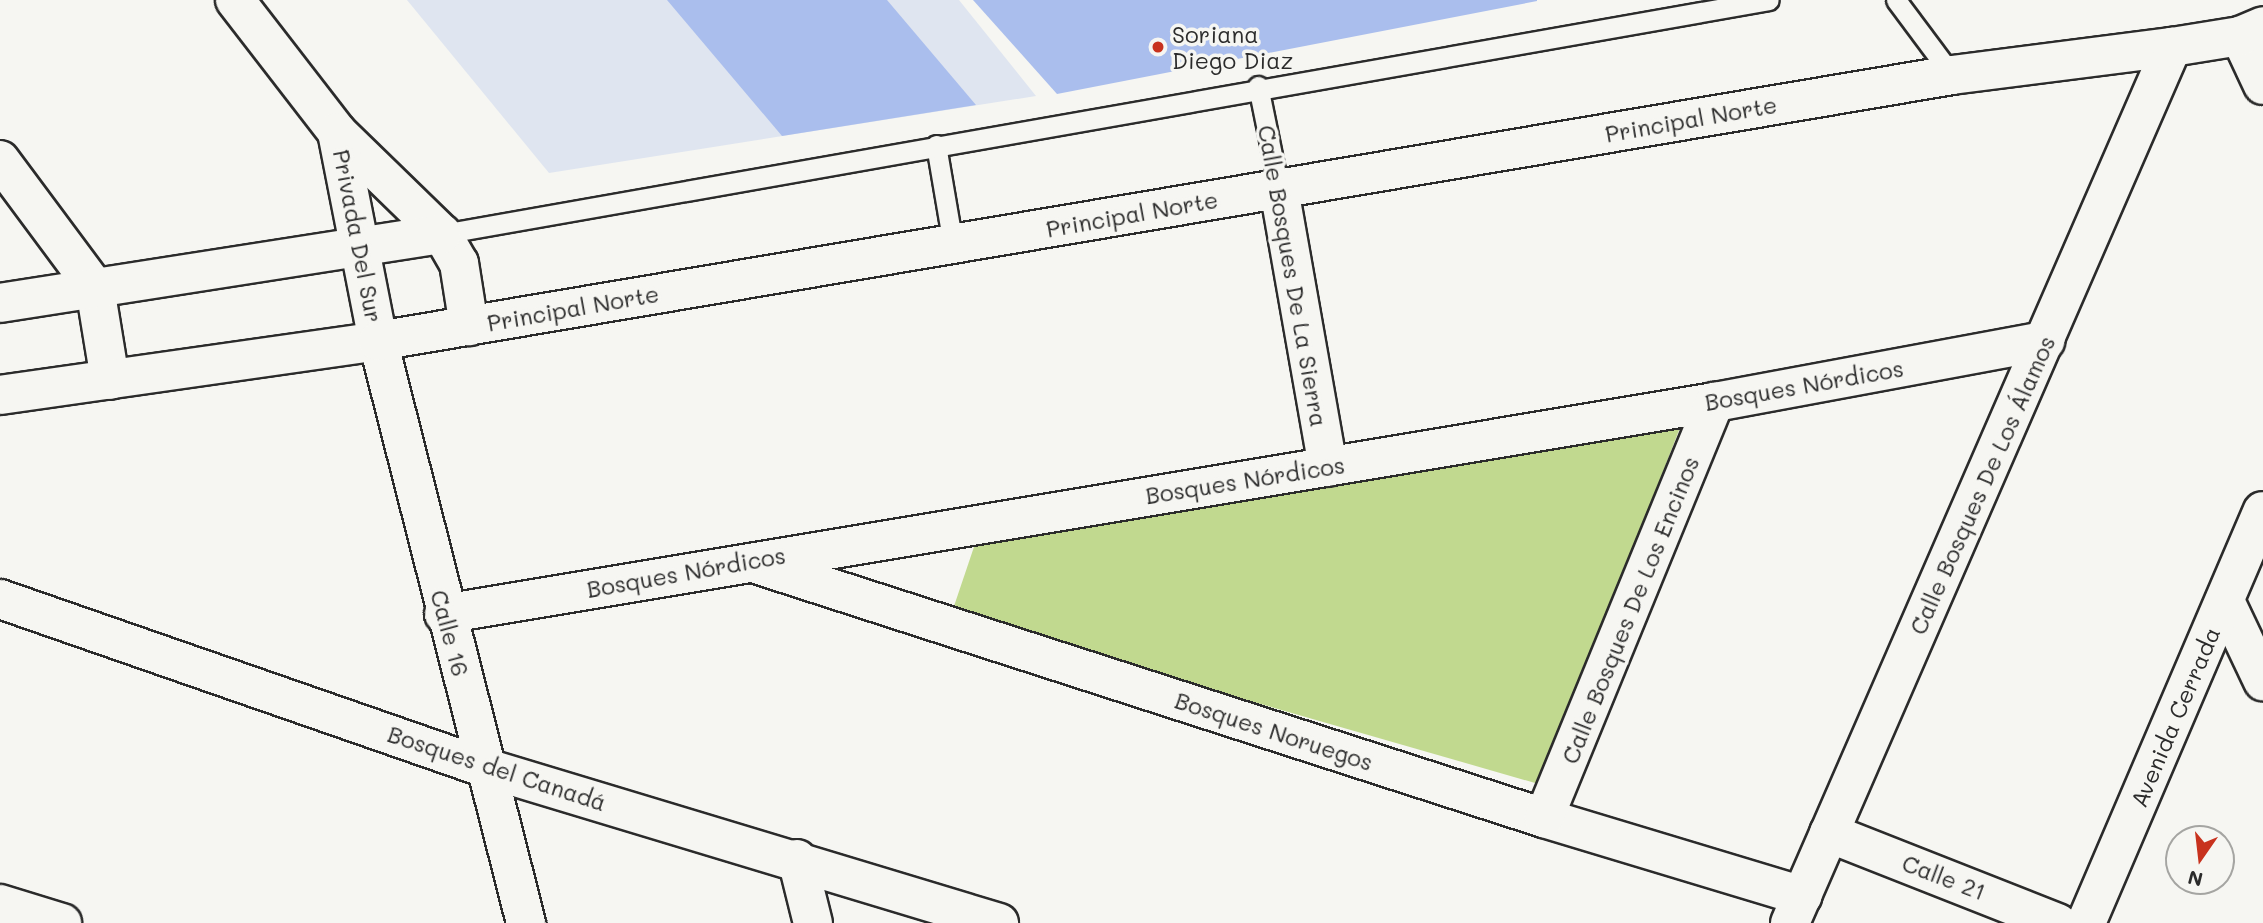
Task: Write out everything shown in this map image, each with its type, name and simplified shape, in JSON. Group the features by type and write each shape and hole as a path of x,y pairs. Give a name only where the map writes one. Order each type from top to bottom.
{"street":[{"name":"Privada Del Sur","path":"235,0 337,132 442,234 459,263 469,326"},
{"name":"Principal Norte","path":"0,395 378,341 1952,75 2172,47 2251,31"},
{"path":"2251,31 2263,85"},
{"name":"Calle Bosques De Los Álamos","path":"1796,909 2172,47"},
{"name":"Privada Del Sur","path":"337,132 364,246 378,341"},
{"path":"0,160 95,288 110,380"},
{"name":"Calle Bosques De La Sierra","path":"1279,189 1328,467"},
{"path":"0,303 442,234"},
{"name":"Calle 16","path":"378,341 444,614 526,923"},
{"name":"Bosques Nórdicos","path":"444,614 748,561 1715,402 2045,341"},
{"name":"Calle Bosques De Los Encinos","path":"1544,818 1715,402"},
{"name":"Avenida Cerrada","path":"2086,923 2263,512"},
{"name":"Bosques Noruegos","path":"748,561 1544,818 1796,909"},
{"name":"Bosques del Canadá","path":"0,599 486,768 797,859 999,923"},
{"path":"2225,601 2263,681"},
{"name":"Calle 21","path":"1829,833 2058,923"},
{"path":"797,859 813,923"},
{"path":"0,904 62,923"}],"lane":[{"path":"442,234 1258,86 1769,0"},
{"path":"1896,0 1952,75"},
{"name":"Calle Bosques De La Sierra","path":"1258,86 1279,189"},
{"path":"936,145 953,244"}],"shaded area":[{"path":"407,0 959,0 1036,96 549,173"}],"green space":[{"path":"1681,425 1542,785 951,615 977,538"}],"building":[{"path":"667,0 887,0 976,105 782,136"},
{"name":"Soriana Diego Diaz","path":"973,0 1537,0 1537,1 1057,94"}],"place":[{"name":"Soriana Diego Diaz","path":"1158,47"}]}
